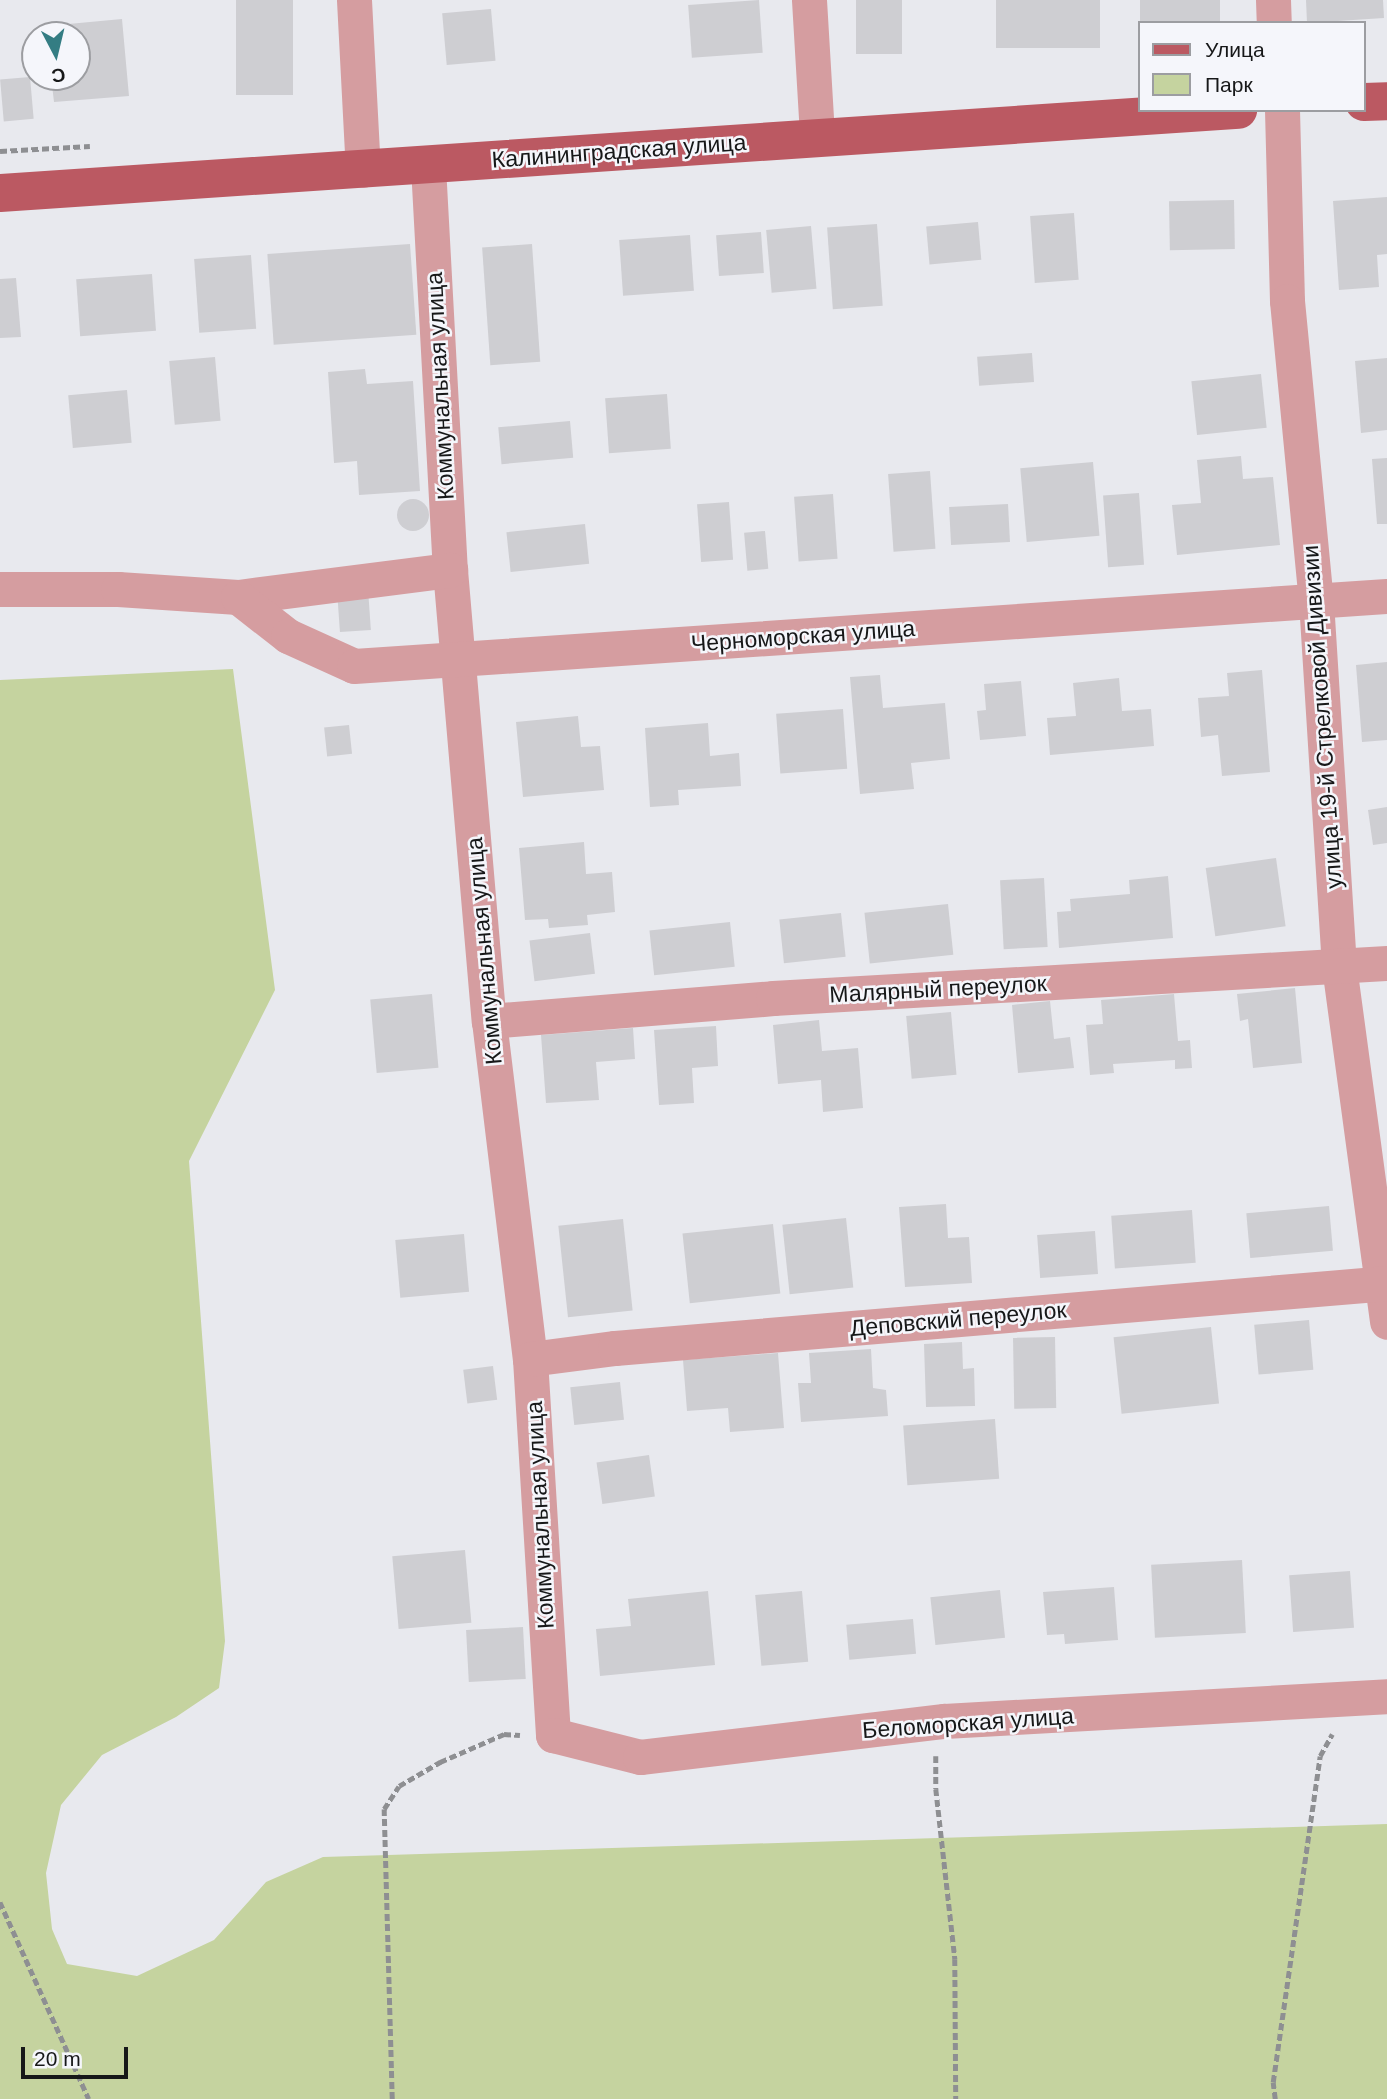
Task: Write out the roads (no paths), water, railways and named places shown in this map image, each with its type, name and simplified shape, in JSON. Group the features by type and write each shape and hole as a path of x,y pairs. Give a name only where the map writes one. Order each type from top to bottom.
{"main road":[{"path":"1366,102 1387,101"},
{"name":"Калининградская улица","path":"0,193 428,166 817,136 1206,112"}],"street":[{"path":"354,0 363,170"},
{"path":"809,0 817,136"},
{"path":"1273,0 1274,21"},
{"name":"улица 19-й Стрелковой Дивизии","path":"1282,112 1287,301 1315,601 1339,966 1385,1283 1387,1322"},
{"name":"Коммунальная улица","path":"428,166 450,570 489,1021 530,1359 553,1735"},
{"path":"0,589 118,589 238,597 450,570"},
{"name":"Черноморская улица","path":"238,597 288,636 354,666 1387,596"},
{"name":"Малярный переулок","path":"489,1021 773,998 1387,963"},
{"name":"Деповский переулок","path":"530,1359 615,1348 1385,1283"},
{"name":"Беломорская улица","path":"553,1735 640,1757 944,1721 1387,1696"}]}
